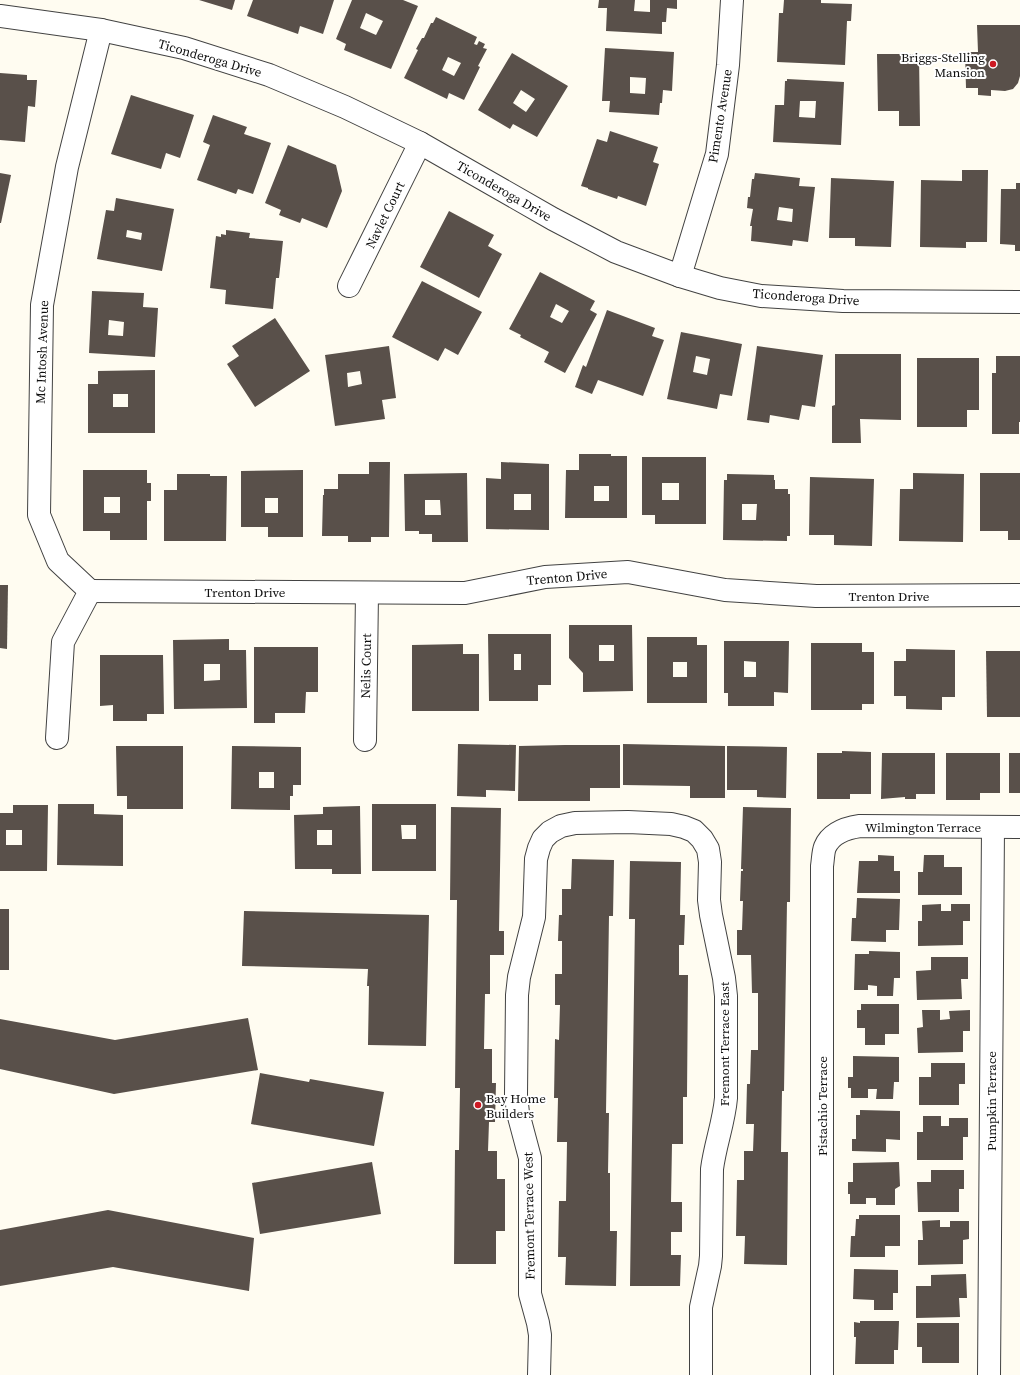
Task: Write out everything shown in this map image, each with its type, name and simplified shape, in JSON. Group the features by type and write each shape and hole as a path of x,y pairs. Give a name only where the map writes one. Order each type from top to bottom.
{"street":[{"name":"Pimento Avenue","path":"680,276 717,154 728,65 732,0"},
{"name":"Ticonderoga Drive","path":"0,16 101,30 184,48 269,75 345,107 420,143 553,219 616,252 680,276 720,288 761,296 843,300 1020,302"},
{"name":"Mc Intosh Avenue","path":"90,591 58,561 39,515 42,305 67,167 101,30"},
{"name":"Navlet Court","path":"349,286 420,143"},
{"name":"Trenton Drive","path":"90,591 465,593 545,577 628,572 725,590 816,596 1020,595"},
{"path":"57,738 63,642 90,591"},
{"name":"Nelis Court","path":"365,740 367,593"},
{"name":"Fremont Terrace West","path":"539,1375 540,1336 530,1294 530,1158 518,1113 516,1095 517,995 519,977 534,917 536,859 539,848 544,839 550,832 561,826 575,823 628,822"},
{"name":"Fremont Terrace East","path":"628,822 671,824 684,827 694,832 702,839 708,849 710,862 709,900 726,996 726,1098 725,1110 712,1169 711,1256 701,1307 701,1375"},
{"name":"Wilmington Terrace","path":"830,839 837,832 860,826 1020,827"},
{"name":"Pumpkin Terrace","path":"989,1375 993,827"},
{"name":"Pistachio Terrace","path":"822,1375 822,866 825,846 830,839"}],"building":[{"path":"199,0 235,0 232,10"},
{"path":"253,0 334,0 323,34 300,26 298,34 247,16"},
{"path":"352,0 403,0 418,6 391,69 344,50 346,44 336,39","holes":["366,13 383,21 376,35 360,28"]},
{"path":"599,0 635,0 634,11 650,12 650,0 677,0 677,9 667,8 666,22 662,22 662,34 606,31 607,8 598,8"},
{"path":"784,0 821,0 821,3 852,4 851,21 847,21 845,65 777,62 779,13 783,13"},
{"path":"436,17 477,37 474,44 477,45 479,41 485,44 483,48 487,49 478,66 480,67 464,100 449,93 447,99 404,78 418,50 416,49 422,38 424,38 431,23 433,23","holes":["448,57 461,63 454,76 442,70"]},
{"name":"Briggs-Stelling Mansion","path":"977,25 1020,25 1020,76 1018,83 1013,89 1005,91 991,90 991,96 978,95 978,88 966,88 965,52 978,52"},
{"path":"605,48 674,52 672,91 663,90 659,115 609,112 610,101 602,101","holes":["630,77 646,78 645,94 630,93"]},
{"path":"512,53 568,86 537,137 513,124 510,129 478,110","holes":["521,90 535,99 526,112 513,103"]},
{"path":"877,54 919,54 920,126 899,126 899,111 878,111"},
{"path":"0,73 27,75 27,80 37,80 35,107 28,106 25,142 0,140"},
{"path":"787,79 844,82 841,145 773,142 775,105 784,105 785,81 787,81","holes":["800,101 816,101 815,118 799,117"]},
{"path":"131,95 194,115 180,158 166,153 161,169 111,154"},
{"path":"213,115 247,127 244,134 271,143 253,194 238,189 236,194 197,180 210,145 203,142"},
{"path":"610,131 658,147 653,162 659,164 646,206 618,196 617,199 581,186 597,139 607,142"},
{"path":"288,145 336,165 342,191 327,228 302,218 300,223 279,215 281,210 265,203"},
{"path":"962,170 988,170 987,242 966,242 966,248 920,247 921,180 962,181"},
{"path":"0,173 11,175 1,223 0,223"},
{"path":"755,173 800,178 799,186 815,187 808,242 793,240 792,246 751,241 752,226 750,226 753,209 747,208 752,179 754,179","holes":["779,207 793,209 792,222 777,220"]},
{"path":"831,178 894,181 891,247 855,246 855,238 829,238"},
{"path":"1016,183 1020,183 1020,251 1015,251 1015,245 1000,244 1001,189 1016,189"},
{"path":"116,198 174,209 162,271 97,259 106,210 114,211","holes":["127,230 142,233 141,240 126,237"]},
{"path":"449,211 494,235 488,246 502,254 479,298 420,267"},
{"path":"226,230 250,233 249,238 283,241 279,278 276,278 273,309 225,304 226,290 210,288 216,236 221,237 221,234 226,235"},
{"path":"540,272 595,301 590,310 597,314 565,373 544,362 549,352 520,337 521,335 509,329","holes":["556,304 569,311 562,323 550,317"]},
{"path":"422,281 482,312 458,355 445,348 438,361 392,337"},
{"path":"92,291 144,293 143,307 158,308 155,357 89,353","holes":["109,320 124,322 123,336 108,335"]},
{"path":"607,310 655,328 652,336 664,340 643,396 598,380 592,394 575,387 583,365 586,367"},
{"path":"275,318 310,371 255,407 227,364 239,356 232,346"},
{"path":"681,332 742,344 732,396 720,394 717,409 667,399","holes":["696,356 710,359 707,375 693,372"]},
{"path":"389,346 396,398 382,400 385,419 335,426 325,355","holes":["360,371 362,384 348,387 347,373"]},
{"path":"757,346 823,355 815,407 802,405 799,420 770,415 769,423 747,420"},
{"path":"835,354 901,354 901,420 860,419 861,443 832,443 832,406 835,405"},
{"path":"996,356 1020,356 1019,434 992,434 992,373 996,373"},
{"path":"917,358 979,358 979,410 967,410 967,427 917,427"},
{"path":"155,370 155,433 88,433 88,384 98,384 98,371","holes":["113,394 128,394 128,407 113,407"]},
{"path":"579,454 611,454 611,456 627,456 627,518 565,518 566,470 579,470","holes":["594,486 609,486 609,501 594,501"]},
{"path":"642,457 706,457 706,524 655,524 655,515 642,515","holes":["662,483 679,483 679,500 662,500"]},
{"path":"369,462 390,462 389,537 371,537 371,542 348,542 348,536 322,536 324,489 338,489 338,474 369,474"},
{"path":"501,462 549,464 549,530 486,529 486,478 501,479","holes":["514,494 531,494 531,510 514,510"]},
{"path":"83,470 147,470 147,483 151,483 151,501 147,501 147,540 110,540 110,531 83,531","holes":["104,497 120,497 120,513 104,513"]},
{"path":"303,470 303,537 268,537 268,527 241,527 241,471","holes":["265,498 278,498 278,513 265,513"]},
{"path":"467,473 468,542 432,542 432,534 419,534 419,531 405,531 404,474","holes":["425,500 440,500 441,515 425,515"]},
{"path":"913,473 964,474 963,542 899,541 900,489 913,489"},
{"path":"980,473 1020,473 1020,540 1008,540 1008,531 980,531"},
{"path":"177,474 210,474 210,476 227,476 226,541 164,541 164,490 177,490"},
{"path":"727,474 774,475 775,489 788,489 788,494 790,494 790,536 787,536 787,541 723,540 724,480 727,480","holes":["742,504 757,504 756,520 742,520"]},
{"path":"810,477 874,479 872,546 834,545 834,535 809,535"},
{"path":"0,585 8,585 7,649 0,648"},
{"path":"569,625 632,625 633,691 583,692 583,673 569,658","holes":["599,645 614,645 614,661 599,661"]},
{"path":"488,634 551,634 551,685 538,685 538,701 489,701","holes":["514,654 521,654 521,670 514,670"]},
{"path":"647,637 697,637 697,645 707,645 707,703 647,703","holes":["673,662 687,662 687,677 673,677"]},
{"path":"229,639 229,650 246,650 247,708 174,709 173,640","holes":["204,664 220,664 220,680 204,681"]},
{"path":"724,641 789,641 788,693 774,692 774,706 728,706 728,693 724,693","holes":["744,661 756,662 756,677 744,677"]},
{"path":"811,643 862,643 862,652 874,652 874,704 862,704 862,710 811,710"},
{"path":"463,644 463,654 479,654 479,711 412,711 412,645"},
{"path":"254,647 318,647 318,692 306,692 305,713 275,713 275,723 254,723"},
{"path":"906,649 955,650 955,697 942,697 942,710 906,709 906,696 894,696 894,661 906,661"},
{"path":"986,651 1020,651 1020,717 987,717"},
{"path":"100,655 163,655 164,714 147,714 147,721 113,721 113,705 100,706"},
{"path":"458,744 516,745 515,791 486,790 486,797 457,796"},
{"path":"623,744 725,746 725,798 690,798 690,786 623,785"},
{"path":"620,745 620,788 590,788 590,801 518,801 519,746"},
{"path":"116,746 183,746 183,809 127,809 127,796 117,796"},
{"path":"232,746 301,747 301,785 293,785 293,796 290,796 290,810 231,809","holes":["259,772 274,772 274,788 259,788"]},
{"path":"727,746 787,747 786,798 757,797 757,790 727,790"},
{"path":"842,751 871,752 871,794 850,794 850,799 817,799 817,753 842,753"},
{"path":"882,753 935,753 935,794 916,794 916,799 905,799 905,797 881,799"},
{"path":"946,753 1000,753 1000,793 980,793 980,800 946,800"},
{"path":"1009,753 1020,753 1020,793 1009,793"},
{"path":"58,804 94,804 94,814 123,815 123,866 57,865"},
{"path":"372,804 436,804 436,871 372,871","holes":["401,825 416,825 416,839 402,839"]},
{"path":"13,805 48,805 47,871 0,871 0,813 13,813","holes":["6,830 22,830 22,845 6,845"]},
{"path":"360,806 361,874 332,874 332,869 295,869 294,815 323,814 323,807","holes":["317,830 332,830 332,845 317,845"]},
{"path":"451,807 501,808 499,931 504,931 504,955 490,955 490,994 485,994 484,1049 492,1049 492,1083 496,1083 495,1122 489,1122 488,1151 497,1151 497,1179 505,1179 505,1231 496,1231 496,1264 454,1264 455,1150 459,1150 460,1088 455,1088 457,900 450,900"},
{"path":"743,807 791,808 790,902 787,902 784,1091 782,1091 781,1152 788,1152 787,1265 744,1264 745,1236 736,1236 737,1180 744,1180 744,1151 753,1151 754,1124 746,1124 747,1084 750,1084 751,1050 758,1050 758,993 752,993 751,955 737,955 737,930 742,930 743,901 740,901 741,871 743,871 743,869 741,869"},
{"path":"878,855 894,856 894,871 900,871 900,893 857,893 859,861 878,861"},
{"path":"924,855 944,855 944,867 962,867 962,895 918,895 918,872 923,872"},
{"path":"572,859 614,860 613,916 609,916 606,1113 609,1113 608,1173 610,1173 610,1231 617,1231 616,1286 565,1285 566,1257 558,1257 559,1201 566,1201 567,1142 557,1142 558,1098 554,1098 555,1039 559,1040 560,1005 555,1005 555,974 562,974 562,941 558,941 559,915 562,915 562,889 571,889"},
{"path":"630,861 681,862 680,915 685,915 684,945 679,945 679,975 688,975 687,1097 683,1097 683,1144 672,1144 671,1202 682,1202 682,1232 671,1232 671,1255 681,1255 680,1286 630,1286 635,919 629,919"},
{"path":"857,898 900,899 899,930 886,930 886,942 851,941 852,918 856,918"},
{"path":"941,904 941,911 951,911 951,904 970,904 970,921 963,921 963,945 918,946 918,921 922,921 922,905"},
{"path":"0,909 9,909 9,970 0,970"},
{"path":"244,911 429,915 426,1046 368,1045 368,969 242,966"},
{"path":"869,951 900,952 900,978 894,978 893,996 877,996 877,986 868,985 868,990 854,990 855,954 869,954"},
{"path":"931,957 968,957 968,979 961,979 962,999 917,1000 916,971 931,970"},
{"path":"861,1004 899,1004 899,1034 885,1034 885,1045 865,1045 865,1028 857,1028 857,1010 861,1010"},
{"path":"922,1010 940,1010 940,1020 950,1019 949,1011 970,1010 970,1031 963,1031 963,1052 918,1053 917,1028 923,1027"},
{"path":"248,1018 258,1070 114,1094 0,1069 0,1019 115,1040"},
{"path":"853,1056 899,1057 899,1082 894,1082 893,1099 876,1099 877,1089 868,1089 868,1098 851,1098 851,1088 848,1088 848,1077 853,1077"},
{"path":"931,1063 965,1063 965,1084 959,1084 959,1105 919,1105 919,1077 931,1077"},
{"path":"260,1073 309,1082 310,1079 384,1092 374,1146 251,1124"},
{"path":"860,1110 900,1111 900,1140 886,1139 886,1152 852,1151 852,1139 856,1139 856,1115 860,1115"},
{"path":"923,1116 941,1116 941,1126 949,1126 949,1118 968,1118 968,1137 963,1137 963,1160 917,1160 917,1132 923,1132"},
{"path":"372,1162 381,1214 260,1234 252,1183"},
{"path":"899,1162 900,1186 895,1189 895,1205 876,1205 876,1198 866,1198 866,1204 850,1204 848,1182 853,1182 853,1163"},
{"path":"931,1170 964,1170 964,1189 959,1189 959,1212 918,1212 917,1182 931,1182"},
{"path":"108,1210 254,1238 249,1291 113,1267 0,1286 0,1230"},
{"path":"859,1215 900,1215 900,1246 885,1246 885,1257 850,1257 851,1236 855,1236 856,1219 859,1219"},
{"path":"940,1220 940,1227 950,1227 950,1221 969,1221 969,1239 963,1240 963,1264 918,1265 918,1240 923,1240 922,1221"},
{"path":"854,1269 898,1270 898,1293 893,1293 893,1310 874,1310 874,1300 853,1299"},
{"path":"966,1274 967,1298 959,1298 960,1317 916,1318 916,1286 931,1286 931,1275"},
{"path":"860,1321 899,1321 898,1350 894,1350 894,1364 855,1364 856,1337 854,1337 854,1322 860,1323"},
{"path":"917,1323 959,1323 959,1363 922,1363 922,1347 917,1347"}],"place":[{"name":"Briggs-Stelling Mansion","path":"993,64"},
{"name":"Bay Home Builders","path":"478,1105"}]}
